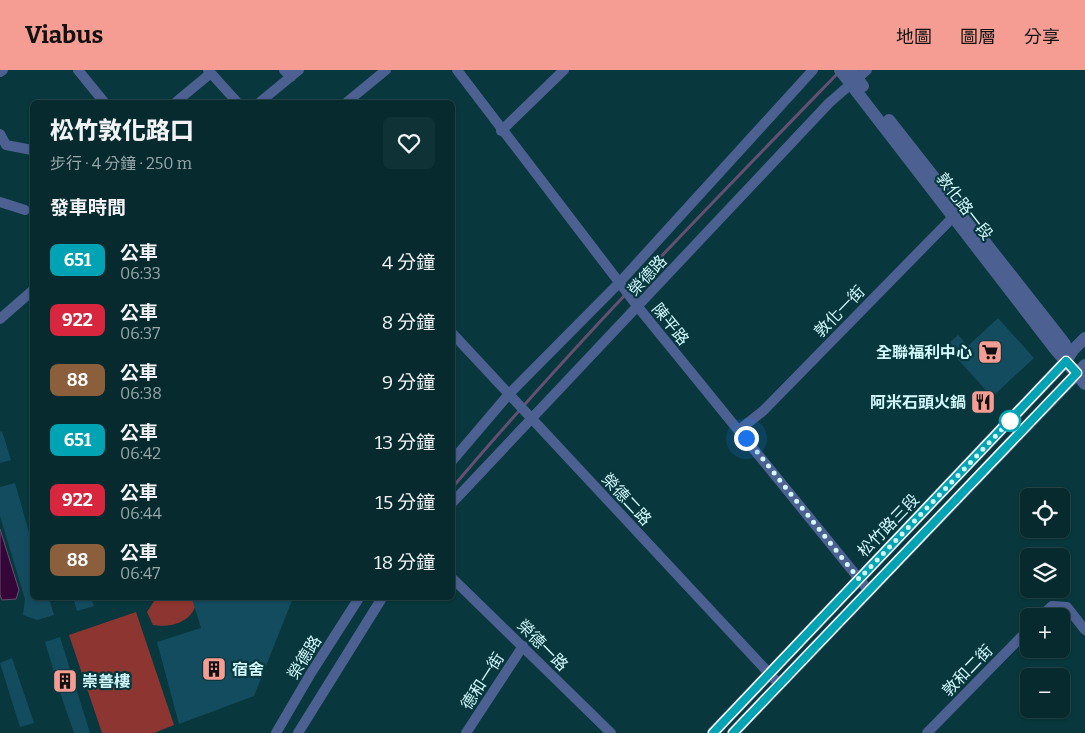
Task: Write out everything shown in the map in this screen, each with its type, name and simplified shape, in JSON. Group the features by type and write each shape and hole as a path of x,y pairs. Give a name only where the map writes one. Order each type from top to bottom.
{"street":[{"path":"78,70 102,100"},
{"path":"349,100 386,70"},
{"name":"陳平路","path":"457,70 501,131 619,283 869,591"},
{"path":"501,131 564,70"},
{"name":"榮德路","path":"455,457 509,394 619,283 812,70"},
{"name":"敦化路一段","path":"840,70 856,76 956,213 1065,344 1066,361 1082,374"},
{"path":"178,100 210,72 235,100"},
{"path":"262,100 291,72"},
{"name":"榮德路","path":"455,500 856,76"},
{"path":"0,134 6,146 30,150"},
{"path":"0,202 25,210"},
{"name":"敦化一街","path":"739,430 763,411 956,213"},
{"path":"0,319 30,293"},
{"name":"榮德二路","path":"455,336 780,685"},
{"name":"松竹路三段","path":"713,733 1066,361 1073,350 1085,338"},
{"name":"松竹路三段","path":"733,733 1082,374"},
{"name":"榮德一路","path":"455,581 612,733"},
{"name":"榮德路","path":"276,733 310,673 358,600"},
{"path":"298,733 381,600"},
{"path":"1050,608 1052,606 1068,608"},
{"path":"1070,611 1085,630"},
{"name":"敦和二街","path":"927,733 1020,638"},
{"name":"德和一街","path":"466,733 523,646"}],"shaded area":[{"path":"0,529 19,590 16,599 2,600 0,595"},
{"path":"155,600 193,600 195,607 183,621 165,626 153,625 147,612"},
{"path":"136,612 174,725 154,733 102,733 69,635"}],"building":[{"name":"全聯福利中心","path":"998,318 1034,358 992,397 946,346 958,335 968,346"},
{"path":"2,431 11,460 0,463 0,432"},
{"path":"15,483 30,536 30,600 50,600 54,615 37,620 23,615 25,599 0,516 0,487"},
{"path":"74,600 92,600 94,606 77,611"},
{"name":"宿舍","path":"193,600 292,600 254,696 179,724 157,642 201,628"},
{"path":"60,637 90,733 74,733 64,704 45,642"},
{"path":"12,658 34,723 20,727 0,663"}],"waterway":[{"path":"455,484 593,329 839,72"}],"bus line":[{"name":"651","path":"713,733 1066,361 1077,373 733,733"}],"place":[{"name":"全聯福利中心","path":"990,352"},
{"name":"阿米石頭火鍋","path":"983,402"},
{"name":"宿舍","path":"214,669"},
{"name":"崇善樓","path":"65,681"}],"route":[{"path":"746,438 859,579 1010,421"}]}
